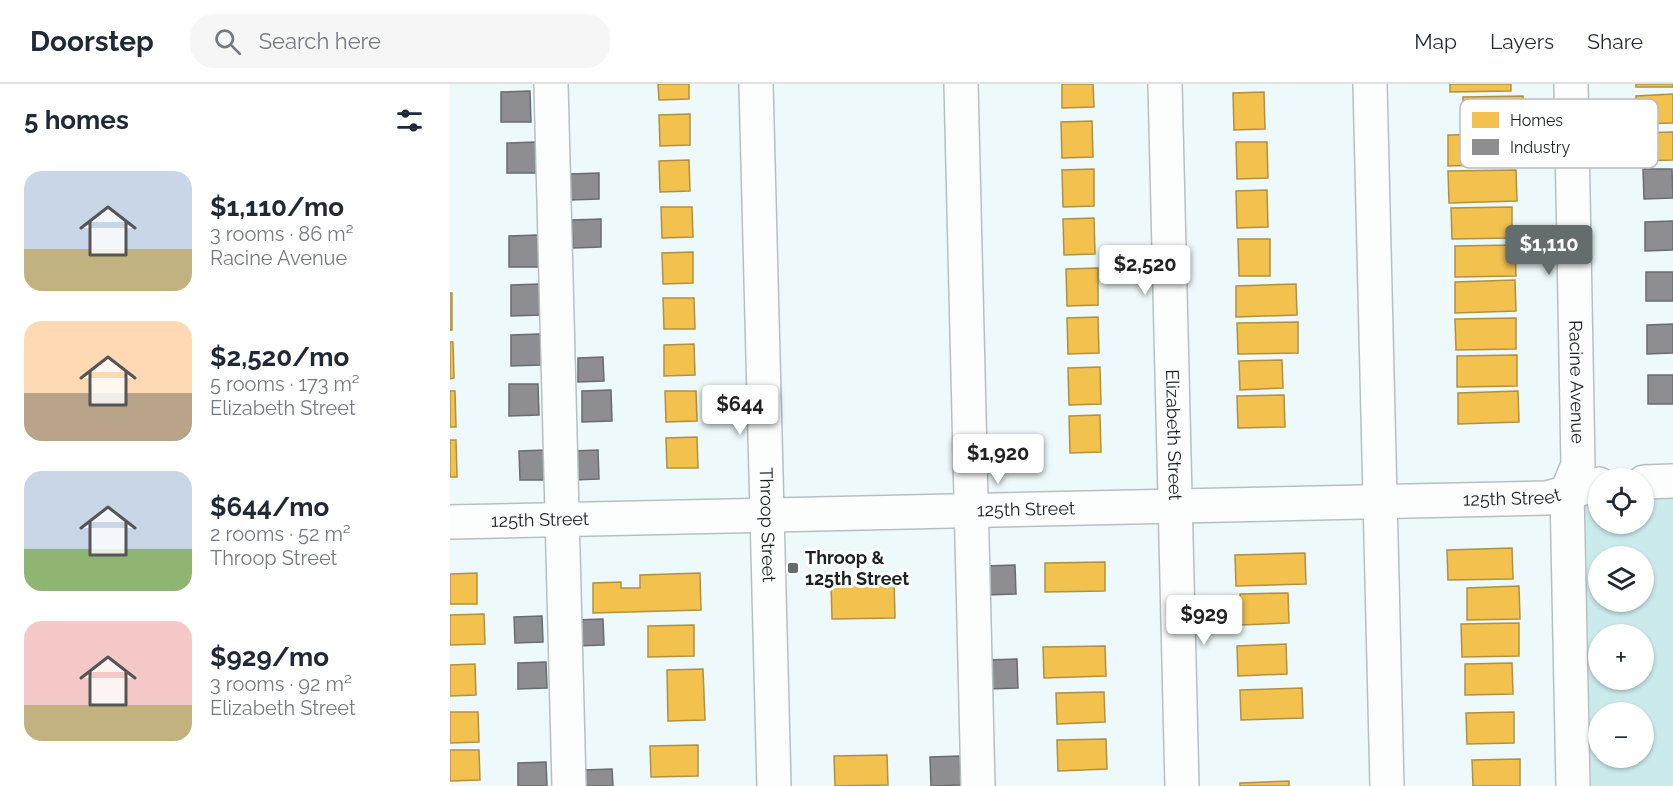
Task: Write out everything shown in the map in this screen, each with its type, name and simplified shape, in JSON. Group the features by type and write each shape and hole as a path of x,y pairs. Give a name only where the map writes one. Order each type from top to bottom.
{"street":[{"path":"550,84 569,786"},
{"name":"Throop Street","path":"756,84 774,786"},
{"path":"961,84 978,786"},
{"name":"Elizabeth Street","path":"1165,84 1182,786"},
{"path":"1370,84 1387,786"},
{"name":"Racine Avenue","path":"1571,84 1571,99"},
{"name":"Racine Avenue","path":"1573,168 1578,468 1567,491 1573,786"},
{"path":"1654,482 1673,481"},
{"name":"125th Street","path":"450,522 1547,498 1588,486"}],"shaded area":[{"path":"1654,498 1673,498 1673,786 1591,786 1591,768 1654,768 1654,702 1589,702 1589,690 1654,690 1654,624 1588,624 1588,646 1585,506 1588,505 1588,534 1654,534"}],"building: Homes":[{"path":"658,84 689,84 689,99 659,100"},
{"path":"1062,84 1093,84 1094,107 1062,108"},
{"path":"1450,84 1511,84 1511,91 1450,92"},
{"path":"1636,84 1673,84 1673,87 1636,87"},
{"path":"1264,92 1265,129 1234,130 1233,93"},
{"path":"1673,94 1673,123 1658,123 1658,99 1636,99 1636,96"},
{"path":"1523,96 1523,99 1463,99 1463,97"},
{"path":"690,114 690,145 660,146 659,115"},
{"path":"1092,121 1093,157 1062,158 1061,122"},
{"path":"1658,132 1673,132 1673,160 1658,160"},
{"path":"1448,135 1460,135 1460,166 1448,166"},
{"path":"1236,142 1267,142 1268,178 1237,179"},
{"path":"689,160 690,191 660,192 659,161"},
{"path":"1094,169 1094,206 1063,207 1062,170"},
{"path":"1516,170 1517,201 1449,203 1448,171"},
{"path":"1267,190 1268,227 1237,228 1236,191"},
{"path":"661,207 692,207 693,237 662,238"},
{"path":"1512,207 1512,238 1452,239 1451,208"},
{"path":"1094,218 1095,254 1064,255 1063,219"},
{"path":"1238,239 1270,239 1270,276 1239,276"},
{"path":"1515,245 1516,276 1455,277 1455,246"},
{"path":"693,252 693,283 663,284 662,253"},
{"path":"1098,268 1098,305 1067,306 1066,269"},
{"path":"1515,280 1516,311 1455,313 1455,282"},
{"path":"1296,284 1297,315 1236,317 1236,286"},
{"path":"450,293 452,293 452,330 450,330"},
{"path":"663,298 694,298 695,329 664,329"},
{"path":"1098,317 1099,353 1068,354 1067,318"},
{"path":"1516,318 1516,349 1456,350 1455,319"},
{"path":"1298,322 1298,353 1238,354 1237,323"},
{"path":"450,342 453,342 454,378 450,379"},
{"path":"694,344 695,375 664,376 664,345"},
{"path":"1517,355 1517,386 1457,387 1457,356"},
{"path":"1282,360 1283,388 1240,390 1239,361"},
{"path":"1100,367 1101,404 1069,405 1068,368"},
{"path":"450,391 455,391 456,427 450,427"},
{"path":"665,391 696,391 697,421 666,422"},
{"path":"1518,391 1519,422 1458,424 1458,393"},
{"path":"1284,395 1285,427 1238,428 1237,396"},
{"path":"1100,415 1101,452 1070,453 1069,416"},
{"path":"697,437 698,468 667,468 666,438"},
{"path":"450,440 456,440 457,477 450,477"},
{"path":"1512,548 1513,579 1448,580 1447,550"},
{"path":"1305,553 1306,584 1236,586 1235,555"},
{"path":"1105,562 1105,591 1045,592 1045,563"},
{"path":"477,573 477,604 450,604 450,574"},
{"path":"700,573 701,610 593,613 593,583 621,582 621,588 640,588 640,575"},
{"path":"894,579 895,618 832,619 831,581"},
{"path":"1519,586 1520,619 1467,620 1467,588"},
{"path":"1288,593 1289,623 1240,625 1240,594"},
{"path":"484,614 485,644 450,645 450,615"},
{"path":"1519,623 1519,656 1462,657 1461,624"},
{"path":"694,625 694,656 648,657 648,626"},
{"path":"1286,644 1287,674 1238,676 1237,646"},
{"path":"1105,646 1106,676 1044,678 1043,647"},
{"path":"1512,663 1513,694 1465,695 1465,664"},
{"path":"475,664 476,695 450,696 450,665"},
{"path":"703,669 705,720 668,721 667,670"},
{"path":"1302,688 1303,718 1241,720 1240,690"},
{"path":"1104,692 1105,722 1057,724 1056,693"},
{"path":"450,712 478,712 479,742 450,743"},
{"path":"1514,712 1514,743 1467,744 1466,713"},
{"path":"1106,739 1107,769 1058,771 1057,740"},
{"path":"698,745 698,776 651,777 650,746"},
{"path":"450,750 479,750 480,780 450,781"},
{"path":"887,755 888,785 835,786 834,756"},
{"path":"1520,759 1520,786 1473,786 1472,760"},
{"path":"1289,781 1289,786 1240,786 1240,783"}],"building: Industry":[{"path":"530,91 531,122 501,122 501,92"},
{"path":"536,142 537,173 507,173 507,143"},
{"path":"1643,169 1672,169 1673,198 1644,199"},
{"path":"599,173 599,199 570,200 570,174"},
{"path":"601,219 601,247 573,248 572,220"},
{"path":"1673,221 1673,250 1645,251 1645,222"},
{"path":"538,235 539,267 509,267 509,236"},
{"path":"1646,272 1673,272 1673,301 1646,301"},
{"path":"540,284 541,315 511,316 511,285"},
{"path":"1673,324 1673,353 1647,354 1647,325"},
{"path":"540,334 541,365 511,366 511,335"},
{"path":"603,357 604,381 578,382 578,358"},
{"path":"1648,375 1673,375 1673,404 1648,404"},
{"path":"509,384 538,384 539,415 509,416"},
{"path":"611,390 612,421 582,422 582,391"},
{"path":"545,450 546,480 520,480 519,451"},
{"path":"598,450 599,479 573,480 572,451"},
{"path":"1015,565 1016,594 986,595 985,566"},
{"path":"542,616 543,642 515,643 514,617"},
{"path":"603,619 604,645 576,646 575,620"},
{"path":"1017,659 1018,688 988,689 987,660"},
{"path":"546,662 547,688 518,689 518,663"},
{"path":"960,756 961,785 931,786 930,757"},
{"path":"546,762 547,786 518,786 518,763"},
{"path":"612,769 613,786 584,786 584,770"}],"place":[{"name":"Throop & 125th Street","path":"793,568"}]}
